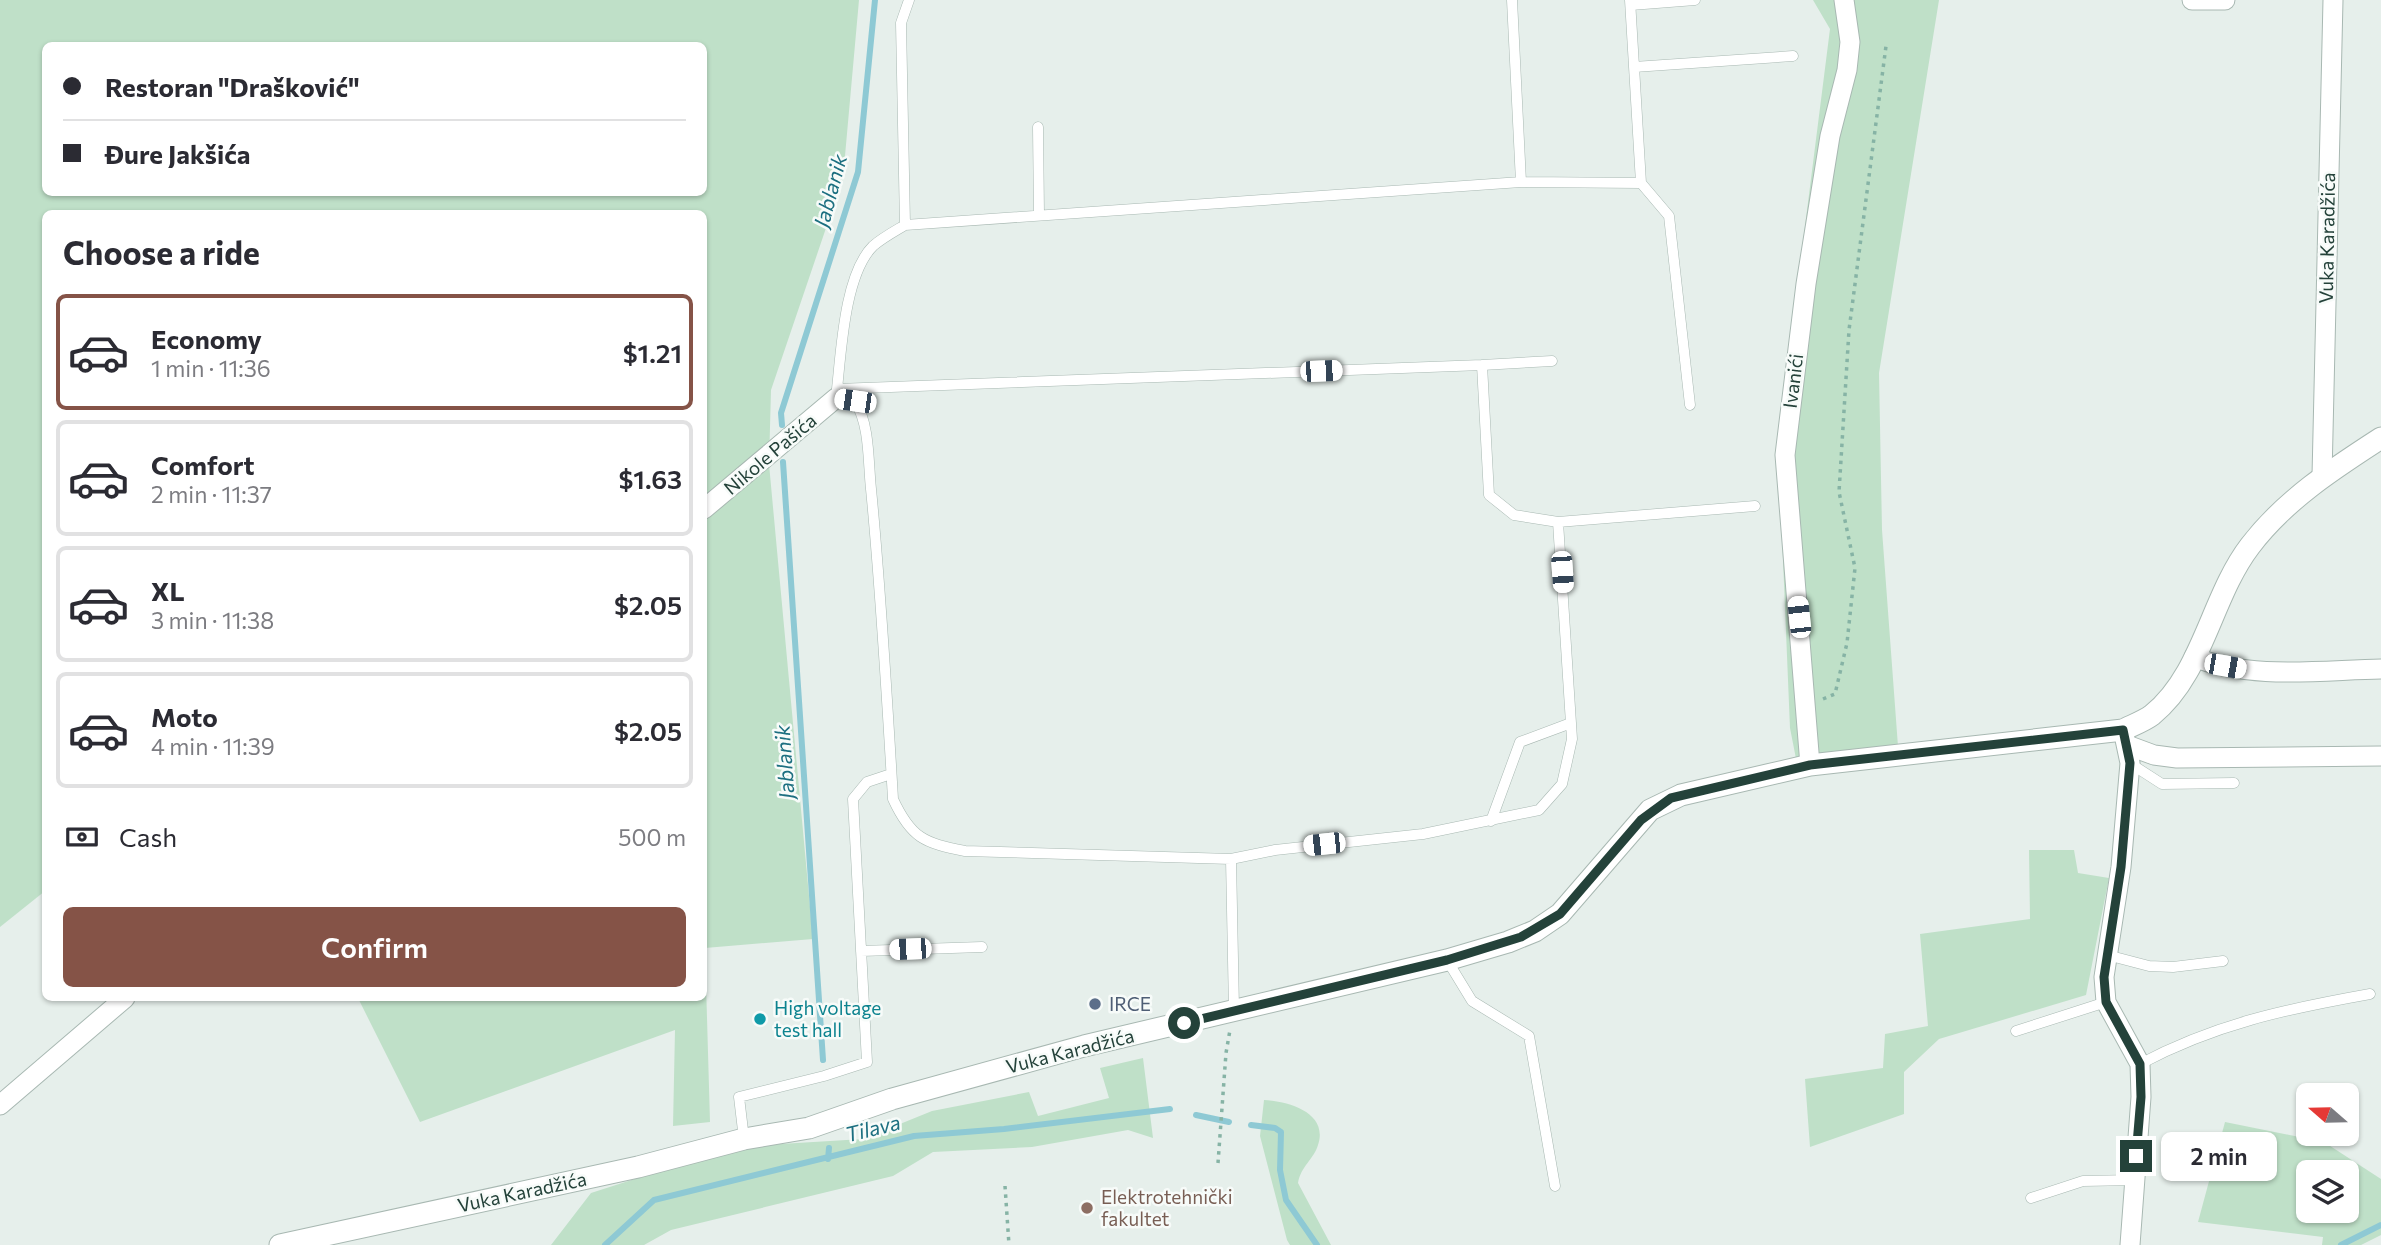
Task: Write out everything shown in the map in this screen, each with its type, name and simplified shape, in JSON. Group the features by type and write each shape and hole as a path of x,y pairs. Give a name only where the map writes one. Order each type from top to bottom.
{"street":[{"name":"Ivanići","path":"1810,765 1785,455 1806,284 1830,135 1847,70 1850,42 1844,0"},
{"path":"2192,0 2225,0"},
{"name":"Vuka Karadžića","path":"2322,476 2333,0"},
{"name":"Nikole Pašića","path":"707,506 837,394"},
{"name":"Vuka Karadžića","path":"2127,746 2172,694 2194,657 2225,585 2250,545 2322,476 2381,438"},
{"path":"2194,657 2211,664 2240,669 2381,669"},
{"path":"2127,746 2121,867 2104,977 2106,1002 2140,1064 2141,1097 2130,1245"},
{"name":"Vuka Karadžića","path":"280,1245 638,1167 744,1139 809,1128 892,1099 1084,1046 1447,960 1521,937 1548,923 1566,907 1641,820 1660,803 1681,795 1810,765 2127,746 2154,755 2177,758 2381,755"},
{"path":"0,1105 121,1001"}],"lane":[{"path":"905,225 901,23 909,0"},
{"path":"1511,0 1521,182"},
{"path":"1690,405 1669,216 1641,183 1631,2 1695,0"},
{"path":"1634,67 1793,56"},
{"path":"1038,127 1039,215"},
{"path":"837,394 841,340 852,286 872,247 905,225 1521,182 1641,183"},
{"path":"837,394 1552,361"},
{"path":"1482,365 1489,495 1514,515 1558,522 1755,506"},
{"path":"837,394 855,401 861,411 866,437 892,799 905,825 927,843 965,851 1231,859 1275,850 1423,834 1539,810 1562,784 1572,739 1558,522"},
{"path":"1491,821 1520,742 1571,723"},
{"path":"2127,746 2162,784 2234,783"},
{"path":"744,1139 739,1097 824,1076 867,1062 853,799 867,782 891,774"},
{"path":"1231,859 1234,1011"},
{"path":"861,951 982,947"},
{"path":"2107,955 2150,966 2173,967 2223,961"},
{"path":"1447,960 1472,1001 1529,1036 1555,1186"},
{"path":"2140,1064 2184,1042 2264,1014 2370,995"},
{"path":"2016,1031 2106,1002"},
{"path":"2031,1198 2083,1181 2134,1180"}],"path":[{"path":"1806,708 1835,694 1847,643 1855,568 1839,492 1849,330 1886,46"},
{"path":"1218,1163 1226,1053 1234,1011"},
{"path":"1005,1186 1009,1245"}],"green space":[{"path":"0,0 859,0 843,178 771,390 769,464 813,939 707,948 707,210 42,210 42,893 0,927"},
{"path":"1813,0 1939,0 1879,373 1882,530 1899,760 1799,774 1790,728 1778,439 1830,29"},
{"path":"2029,850 2074,850 2078,873 2109,878 2086,995 1939,1039 1904,1072 1904,1114 1810,1147 1805,1079 1883,1068 1885,1034 1928,1026 1920,934 2030,919"},
{"path":"360,1001 707,1001 710,1122 673,1126 675,1030 420,1122"},
{"path":"1143,1058 1153,1138 1128,1130 1032,1147 933,1152 893,1176 671,1230 644,1245 551,1245 591,1193 672,1167 764,1145 863,1139 932,1111 1029,1092 1038,1116 1109,1098 1100,1068"},
{"path":"1264,1100 1304,1110 1317,1124 1320,1134 1318,1145 1298,1183 1331,1245 1290,1245 1287,1240 1260,1136"},
{"path":"2225,1122 2296,1136 2296,1146 2330,1146 2352,1160 2296,1160 2296,1223 2359,1223 2359,1165 2381,1179 2381,1235 2361,1245 2322,1245 2323,1237 2198,1222"}],"waterway":[{"name":"Jablanik","path":"782,425 781,413 858,172 875,0"},
{"name":"Jablanik","path":"783,462 823,1060"},
{"name":"Tilava","path":"605,1245 654,1200 914,1136 1004,1129 1170,1109"},
{"name":"Tilava","path":"1196,1115 1229,1122"},
{"name":"Tilava","path":"1251,1125 1275,1128 1281,1132 1280,1170 1286,1200 1317,1245"},
{"name":"Jablanik","path":"828,1159 829,1148"},
{"name":"Tilava","path":"2341,1245 2381,1225"}],"place":[{"name":"IRCE","path":"1095,1004"},
{"name":"High voltage test hall","path":"760,1019"},
{"name":"Elektrotehnički fakultet","path":"1087,1208"}],"route":[{"path":"1184,1023 1447,960 1535,931 1560,914 1650,810 1671,798 1810,765 2123,730 2130,763 2118,895 2104,990 2106,1002 2140,1064 2141,1097 2136,1156"}]}
